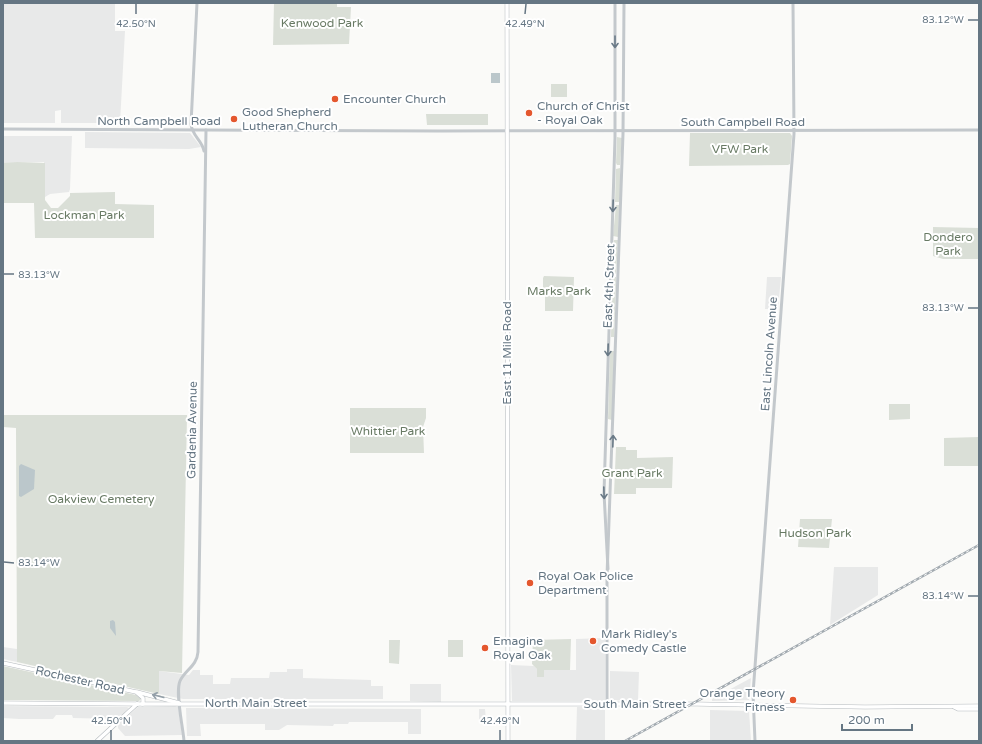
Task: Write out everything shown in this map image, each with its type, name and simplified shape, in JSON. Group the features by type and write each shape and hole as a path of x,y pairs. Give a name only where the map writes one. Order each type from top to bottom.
{"main road":[{"name":"East 11 Mile Road","path":"507,3 508,741"},
{"name":"Rochester Road","path":"3,663 136,692 142,696 143,704"},
{"path":"136,692 180,703"},
{"path":"3,703 137,704"},
{"name":"South Main Street","path":"508,703 979,707"},
{"name":"North Main Street","path":"137,704 508,703"},
{"path":"97,741 137,704"}],"street":[{"path":"197,3 191,108 192,130 204,150"},
{"name":"East 4th Street","path":"608,569 604,487 615,138 615,3"},
{"name":"East 4th Street","path":"607,704 608,569 624,131 624,3"},
{"name":"East Lincoln Avenue","path":"755,741 752,705 794,130 793,3"},
{"path":"615,123 619,126 623,123"},
{"name":"North Campbell Road","path":"3,129 507,131"},
{"name":"Gardenia Avenue","path":"184,741 180,703 180,682 196,663 198,652 204,150 206,130"},
{"name":"South Campbell Road","path":"507,131 979,130"},
{"path":"615,138 620,136 623,139"}],"shaded area":[{"path":"3,3 115,3 115,31 125,31 120,123 61,123 61,110 55,111 55,123 3,123"},
{"path":"491,73 500,73 500,83 491,83"},
{"path":"85,132 190,133 201,147 189,149 85,148"},
{"path":"3,136 72,136 69,192 50,194 45,197 44,162 3,163"},
{"path":"767,277 781,277 778,309 765,309"},
{"path":"21,464 35,470 34,489 21,497 19,496 19,466"},
{"path":"834,567 878,567 878,595 830,625"},
{"path":"113,620 115,622 116,636 110,628 110,621"},
{"path":"605,638 605,701 512,701 511,665 534,666 537,669 537,677 544,670 576,670 576,639"},
{"path":"3,647 17,649 17,662 3,659"},
{"path":"287,669 303,669 303,678 371,680 371,686 383,686 383,699 183,699 159,694 159,671 189,675 193,670 200,670 200,675 213,675 213,684 230,684 231,678 269,678 270,672 287,672"},
{"path":"610,671 639,672 638,701 610,700"},
{"path":"751,678 749,700 712,701 712,699"},
{"path":"410,684 441,684 441,702 410,701"},
{"path":"3,706 129,708 117,719 73,718 72,715 56,715 53,719 19,719 3,718"},
{"path":"138,707 178,707 182,735 125,736 118,728 118,725"},
{"path":"577,707 605,707 605,741 576,741"},
{"path":"186,708 421,709 421,734 408,734 408,722 349,722 348,724 334,724 333,726 287,725 279,730 265,730 265,724 200,724 201,736 187,736"},
{"path":"479,709 485,709 486,720 479,720"},
{"path":"710,710 749,711 751,741 710,741"}],"green space":[{"name":"Kenwood Park","path":"274,3 337,3 337,7 351,7 349,44 273,45"},
{"path":"551,84 567,84 567,97 551,97"},
{"path":"426,114 488,114 488,125 427,125"},
{"name":"VFW Park","path":"690,133 790,133 792,136 790,164 689,166"},
{"path":"617,137 622,138 620,165 617,165 616,163"},
{"name":"Lockman Park","path":"3,163 45,163 45,200 51,208 58,208 70,196 70,193 115,192 115,204 154,205 154,238 35,238 34,203 3,203"},
{"path":"620,168 620,202 615,202 616,169"},
{"path":"616,205 619,205 618,237 613,236"},
{"name":"Dondero Park","path":"933,227 979,228 979,259 943,259 933,256"},
{"path":"614,240 618,240 616,274 612,273"},
{"name":"Marks Park","path":"544,276 574,277 573,311 545,311 545,293 543,293"},
{"path":"616,277 614,337 611,337 612,279"},
{"path":"610,351 614,351 612,420 608,419"},
{"path":"889,404 910,404 910,419 889,420"},
{"name":"Whittier Park","path":"350,408 426,408 426,418 423,427 424,453 350,453"},
{"name":"Oakview Cemetery","path":"3,415 187,415 182,673 159,671 159,694 17,662 16,428 3,427"},
{"path":"979,437 979,466 944,466 944,438"},
{"name":"Grant Park","path":"616,447 626,447 626,450 637,450 637,458 673,457 672,488 636,488 636,494 614,494"},
{"name":"Hudson Park","path":"800,519 832,519 829,548 798,547"},
{"path":"571,639 570,670 544,670 544,677 537,677 537,669 532,664 533,640"},
{"path":"389,640 400,640 399,664 389,663"},
{"path":"448,640 463,640 463,657 448,657"},
{"path":"3,666 136,695 141,699 139,701 3,700"}],"railway":[{"path":"625,741 979,545"}],"place":[{"name":"Encounter Church","path":"335,99"},
{"name":"Church of Christ - Royal Oak","path":"529,113"},
{"name":"Good Shepherd Lutheran Church","path":"234,119"},
{"name":"Royal Oak Police Department","path":"530,583"},
{"name":"Mark Ridley's Comedy Castle","path":"593,641"},
{"name":"Emagine Royal Oak","path":"485,648"},
{"name":"Orange Theory Fitness","path":"793,700"}]}
